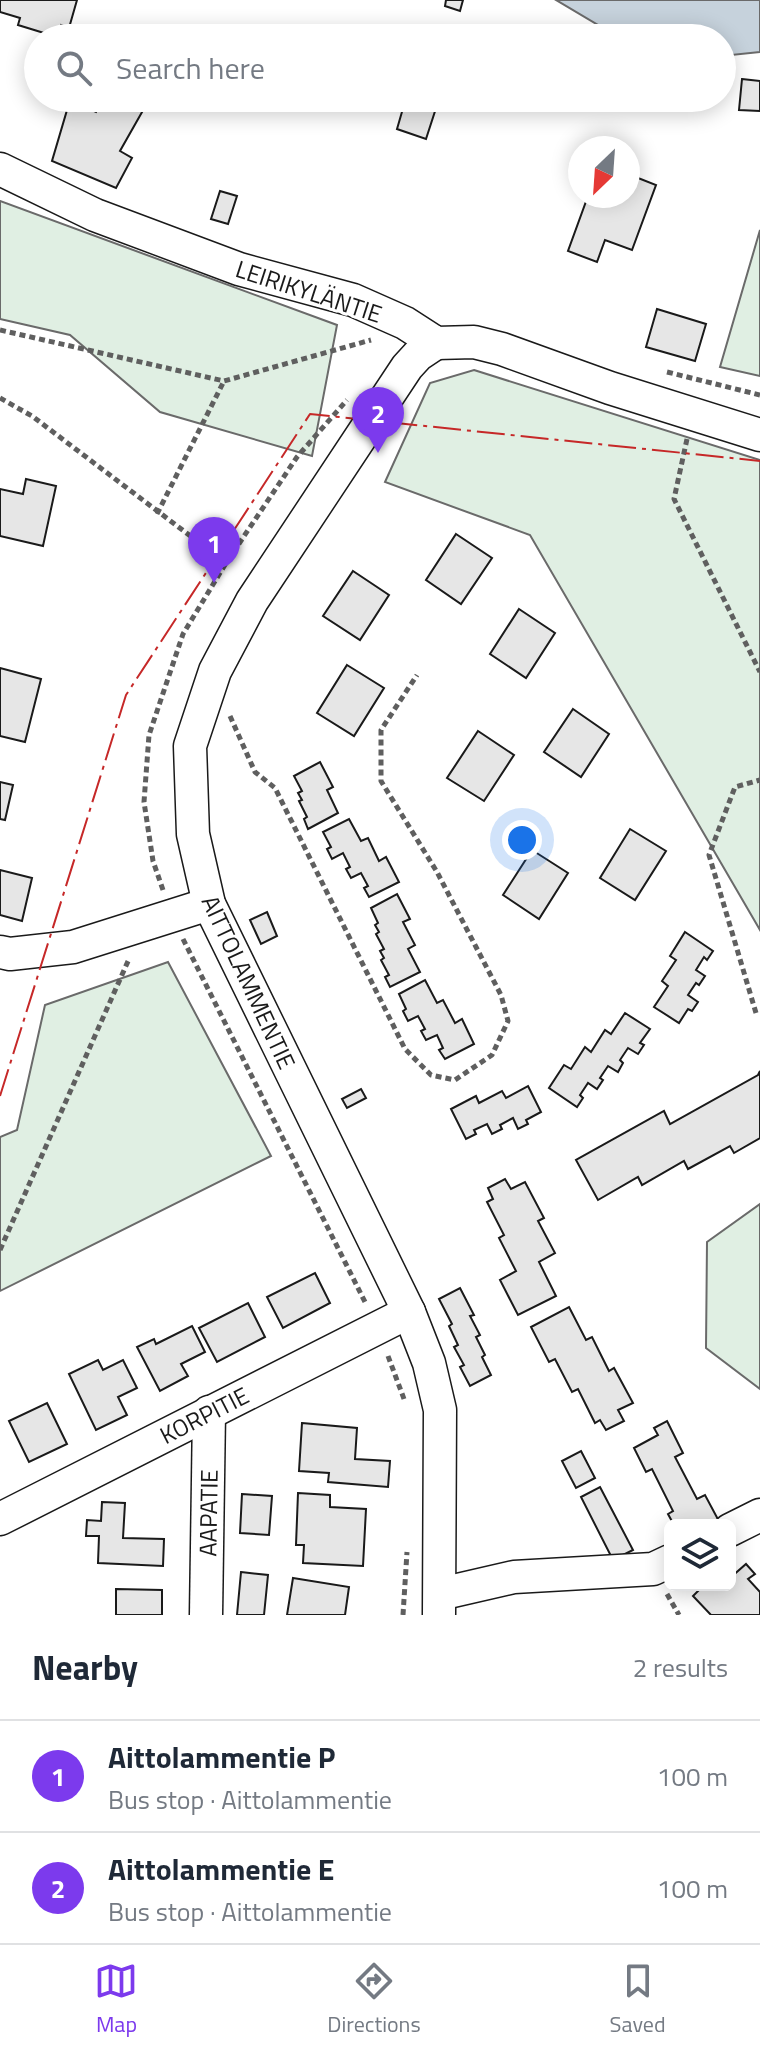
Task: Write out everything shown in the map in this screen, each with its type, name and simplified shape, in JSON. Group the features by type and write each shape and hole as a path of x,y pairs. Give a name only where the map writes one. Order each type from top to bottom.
{"street":[{"name":"LEIRIKYLÄNTIE","path":"0,169 95,215 239,269 353,300 400,328 436,343"},
{"path":"436,343 474,342 502,349 692,415 760,435"},
{"name":"AITTOLAMMENTIE","path":"436,343 407,367 252,601 215,671 190,746 193,834 209,904 409,1312 429,1363 440,1410 439,1604"},
{"path":"0,952 10,954 73,947 209,904"},
{"name":"KORPITIE","path":"0,1519 409,1312"},
{"name":"AAPATIE","path":"206,1615 209,1412"},
{"path":"736,1527 760,1515"},
{"path":"439,1604 514,1577 653,1569 664,1564"}],"path":[{"path":"0,330 224,381 400,328"},
{"path":"157,514 224,381"},
{"path":"349,397 297,457 183,634 149,735 144,802 158,921 378,1328 407,1405"},
{"path":"0,398 32,416 157,514 226,563"},
{"path":"692,415 674,499 760,672"},
{"path":"165,683 225,705 255,772 275,788 405,1049 431,1075 455,1080 492,1055 508,1021 501,995 437,872 381,781 381,730 417,675"},
{"path":"756,1013 709,855 735,787 760,780"},
{"path":"0,1250 158,921"},
{"path":"403,1615 408,1537"}],"green space":[{"path":"0,201 337,325 312,456 160,412 70,335 0,319"},
{"path":"760,230 760,376 720,367"},
{"path":"474,370 760,460 760,930 530,535 385,482 430,383"},
{"path":"168,962 271,1156 0,1291 0,1137 17,1130 45,1005"},
{"path":"760,1204 760,1389 706,1348 707,1242"}],"shaded area":[{"path":"556,0 760,0 760,52 736,55 736,24 596,24"}],"building":[{"path":"0,0 77,0 70,24 24,24 24,27 18,25 20,18 0,12"},
{"path":"446,0 463,0 460,11 445,6"},
{"path":"742,79 760,81 760,111 739,110"},
{"path":"66,112 142,112 120,151 132,158 116,188 52,161"},
{"path":"402,112 435,112 426,139 397,129"},
{"path":"640,179 656,185 632,250 605,240 597,262 568,251 584,208 640,208"},
{"path":"220,191 237,196 228,224 211,219"},
{"path":"657,309 706,324 695,361 646,347"},
{"path":"26,479 56,486 43,546 0,536 0,489 23,494"},
{"path":"456,534 492,558 461,604 426,580"},
{"path":"353,571 389,595 360,640 323,616"},
{"path":"519,609 555,633 526,678 490,654"},
{"path":"347,665 384,688 354,736 317,713"},
{"path":"0,668 41,679 25,742 0,736"},
{"path":"573,709 609,734 581,777 544,752"},
{"path":"478,731 514,755 484,801 447,778"},
{"path":"320,762 333,787 327,790 338,813 308,829 304,819 307,817 299,801 302,800 298,793 302,791 294,776"},
{"path":"0,782 13,785 5,820 0,819"},
{"path":"349,819 361,841 368,838 379,861 386,857 399,882 369,897 364,888 368,886 361,873 351,878 346,869 350,867 343,853 332,859 327,849 331,847 323,832"},
{"path":"630,829 666,851 635,900 600,878"},
{"path":"532,850 568,873 539,919 503,895"},
{"path":"0,870 32,878 22,921 0,915"},
{"path":"397,894 410,919 403,922 415,945 408,949 420,972 390,987 385,977 389,975 381,960 384,958 380,951 384,949 376,934 379,932 375,925 378,923 371,908"},
{"path":"267,912 277,936 261,944 250,920"},
{"path":"685,932 713,951 707,960 704,957 696,970 705,976 688,995 698,1002 692,1011 688,1009 679,1023 654,1007 668,986 662,981 676,960 670,956"},
{"path":"425,980 437,1003 443,1000 455,1023 462,1019 474,1044 445,1059 439,1050 443,1048 437,1035 426,1040 421,1031 425,1029 418,1016 408,1021 403,1011 406,1009 399,994"},
{"path":"625,1013 650,1029 640,1043 644,1045 638,1054 628,1048 620,1060 623,1063 618,1072 608,1066 597,1089 588,1083 577,1107 549,1088 564,1065 571,1069 585,1047 591,1052 605,1030 611,1034"},
{"path":"760,1071 760,1138 734,1153 730,1146 688,1169 684,1161 642,1185 638,1177 598,1200 576,1160 664,1111 670,1124 758,1075"},
{"path":"528,1086 541,1112 526,1120 528,1124 518,1129 513,1118 492,1134 487,1124 474,1130 476,1134 466,1139 451,1109 476,1096 479,1103 502,1091 506,1098"},
{"path":"361,1089 366,1098 347,1108 342,1099"},
{"path":"505,1179 511,1189 525,1182 544,1218 538,1221 555,1253 539,1262 556,1296 518,1315 500,1280 516,1271 499,1238 504,1235 487,1202 493,1199 488,1188"},
{"path":"315,1273 330,1303 283,1328 267,1297"},
{"path":"460,1288 474,1315 470,1316 480,1335 476,1337 491,1375 470,1386 460,1367 464,1365 454,1347 458,1345 449,1326 452,1324 439,1299"},
{"path":"248,1303 265,1337 217,1362 199,1328"},
{"path":"569,1307 586,1340 592,1337 609,1371 614,1368 633,1403 618,1410 624,1421 606,1430 600,1420 595,1423 578,1389 572,1392 555,1359 549,1362 531,1327"},
{"path":"192,1326 205,1352 181,1364 188,1376 160,1391 137,1347 154,1339 156,1344"},
{"path":"98,1360 103,1370 123,1360 137,1388 118,1397 127,1415 96,1430 69,1374"},
{"path":"47,1403 67,1444 29,1462 9,1421"},
{"path":"667,1421 683,1453 675,1457 697,1499 705,1495 718,1519 671,1519 668,1514 673,1511 652,1469 646,1472 634,1448 658,1435 654,1428"},
{"path":"302,1423 357,1428 355,1459 390,1461 388,1487 328,1482 329,1473 299,1471"},
{"path":"581,1451 595,1478 576,1488 562,1461"},
{"path":"600,1487 633,1550 613,1560 581,1497"},
{"path":"298,1493 330,1495 330,1507 366,1509 363,1566 303,1563 304,1545 296,1545"},
{"path":"242,1494 272,1496 269,1535 240,1533"},
{"path":"102,1502 125,1503 123,1538 164,1539 163,1566 98,1563 99,1536 86,1536 87,1520 101,1521"},
{"path":"746,1564 755,1574 748,1579 760,1592 760,1615 711,1615 693,1596 698,1591 736,1591 736,1573"},
{"path":"241,1572 268,1575 264,1615 237,1615"},
{"path":"293,1578 349,1587 345,1615 287,1615"},
{"path":"116,1589 162,1590 162,1615 116,1615"}],"power":[{"path":"0,1096 126,695 310,414 760,461"}],"place":[{"name":"Aittolammentie E","path":"378,453"},
{"name":"Aittolammentie P","path":"214,583"}]}
